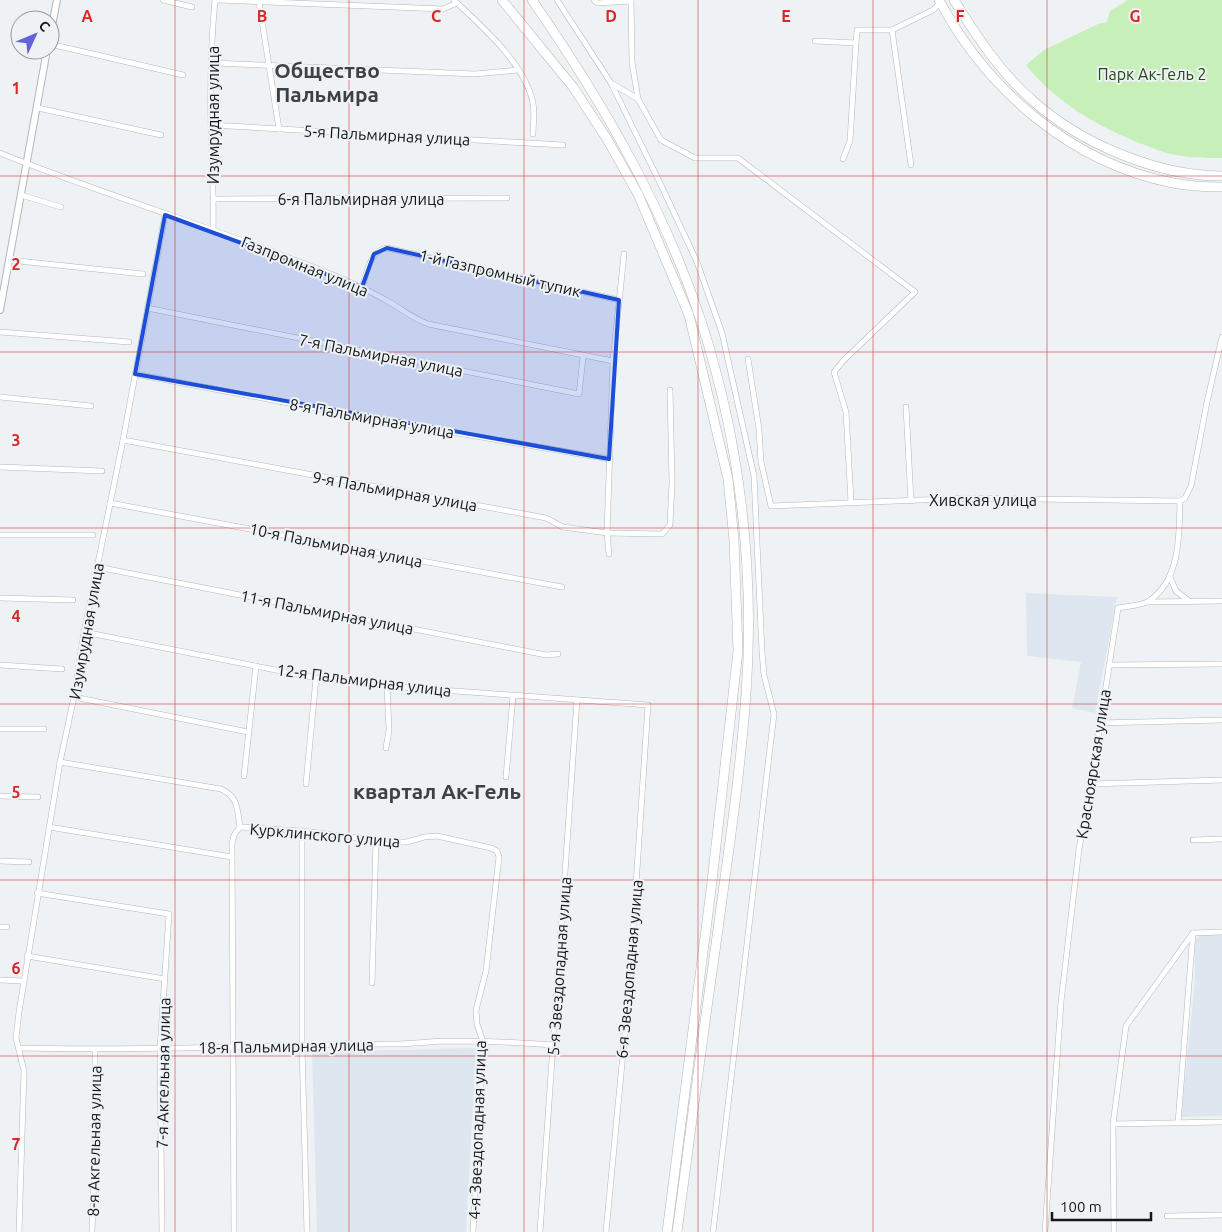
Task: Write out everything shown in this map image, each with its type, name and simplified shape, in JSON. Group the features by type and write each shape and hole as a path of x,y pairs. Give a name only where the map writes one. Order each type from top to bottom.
{"main road":[{"path":"502,0 573,87 607,139 638,194 689,315 728,479 734,540 738,651 711,890 667,1232"},
{"path":"532,0 577,67 617,132 642,178 672,243 696,308 714,366 731,441 740,494 747,582 748,638 746,693 733,815 677,1232"},
{"path":"939,1 977,58 1007,91 1049,129 1064,139 1098,157 1134,172 1174,184 1220,187 1220,176 1176,172 1122,154 1089,139 1057,120 1030,99 992,57 954,0"},
{"path":"1174,184 1176,172"}],"street":[{"path":"163,0 192,7"},
{"path":"216,0 443,9 455,2 490,34 518,70 534,106 534,134"},
{"name":"Изумрудная улица","path":"213,231 214,199 211,125 216,0"},
{"path":"557,0 611,83 661,184 696,262 722,334 754,476 764,676 774,714 713,1232"},
{"path":"594,0 596,3 631,1 632,62 638,99 661,140 696,158 738,158 915,292 844,360 834,372 846,412 852,502"},
{"path":"843,159 850,141 857,30 892,30 933,10 939,1"},
{"path":"259,2 279,129"},
{"path":"892,30 911,165"},
{"path":"815,41 856,43"},
{"path":"60,46 183,75"},
{"path":"0,310 45,60"},
{"path":"212,63 475,74 518,70"},
{"path":"611,83 638,99"},
{"path":"38,108 161,135"},
{"name":"5-я Пальмирная улица","path":"211,125 563,145"},
{"name":"Газпромная улица","path":"0,153 165,215 314,267 389,302 416,320 613,361"},
{"path":"21,195 61,207"},
{"name":"6-я Пальмирная улица","path":"214,199 507,198"},
{"name":"Изумрудная улица","path":"19,1232 24,1070 16,1038 23,981 84,632 165,215"},
{"name":"1-й Газпромный тупик","path":"362,288 374,254 380,249 387,248 619,300"},
{"path":"609,554 607,533 613,361 624,254"},
{"path":"9,260 143,274"},
{"name":"7-я Пальмирная улица","path":"147,308 579,394 583,356"},
{"path":"0,332 128,342"},
{"path":"1148,602 1162,588 1170,576 1178,547 1180,501 1185,498 1191,486 1222,337"},
{"name":"Хивская улица","path":"748,359 761,462 771,506 970,498 1180,501"},
{"name":"8-я Пальмирная улица","path":"135,374 609,459"},
{"name":"9-я Пальмирная улица","path":"122,440 546,518 563,527 607,533 662,534 670,525 672,482 670,390"},
{"path":"0,397 91,406"},
{"path":"906,407 911,501"},
{"path":"0,467 102,471"},
{"name":"10-я Пальмирная улица","path":"110,503 562,587"},
{"path":"0,535 93,535"},
{"name":"11-я Пальмирная улица","path":"97,568 546,655 558,654"},
{"path":"1170,576 1176,591 1189,602"},
{"path":"0,598 72,600"},
{"path":"1148,602 1222,601"},
{"name":"Красноярская улица","path":"1045,1232 1061,1002 1080,841 1091,784 1099,723 1118,608 1148,602"},
{"name":"12-я Пальмирная улица","path":"84,632 316,678 387,686 648,705"},
{"path":"1109,665 1222,664"},
{"path":"0,665 62,668"},
{"path":"244,776 256,666"},
{"path":"306,784 316,678"},
{"path":"386,748 388,730 387,686"},
{"path":"506,777 513,696"},
{"path":"74,697 248,732"},
{"name":"5-я Звездопадная улица","path":"540,1232 577,700"},
{"name":"6-я Звездопадная улица","path":"606,1232 629,990 648,705"},
{"path":"1099,723 1222,720"},
{"path":"0,729 44,729"},
{"path":"60,762 221,789 228,792 235,799 240,827 234,835 232,844 234,1232"},
{"path":"1091,784 1222,780"},
{"path":"0,796 38,797"},
{"path":"49,827 232,858"},
{"name":"Курклинского улица","path":"240,827 302,831 407,842 424,837 437,836 492,848 497,852"},
{"path":"302,831 302,1045 307,1232"},
{"path":"372,983 376,840"},
{"path":"1193,840 1222,840"},
{"name":"4-я Звездопадная улица","path":"473,1232 484,1042 477,1024 476,1010 486,971 499,857 497,852"},
{"path":"0,860 29,862"},
{"name":"7-я Акгельная улица","path":"37,893 169,914 160,1050 162,1232"},
{"path":"0,927 7,927"},
{"path":"1193,933 1222,932"},
{"path":"1178,1123 1193,933"},
{"path":"1114,1232 1112,1124 1126,1026 1193,933"},
{"path":"27,956 165,979"},
{"path":"0,980 23,981"},
{"name":"18-я Пальмирная улица","path":"19,1048 160,1050 302,1045 408,1044 443,1041 553,1045"},
{"name":"8-я Акгельная улица","path":"92,1232 95,1142 95,1050"},
{"path":"1112,1124 1222,1122"},
{"path":"1167,1216 1222,1215"}],"highlighted area":[{"path":"165,215 362,287 374,254 387,248 619,300 609,459 135,374"}],"shaded area":[{"path":"1026,593 1117,597 1095,713 1072,708 1081,662 1027,656"},
{"path":"1222,934 1222,1116 1181,1117 1195,981 1195,941 1200,935"},
{"path":"476,1048 466,1232 317,1232 312,1052"}],"green space":[{"name":"Парк Ак-Гель 2","path":"1128,0 1222,0 1222,158 1171,154 1122,136 1077,111 1050,91 1026,65 1044,50 1098,24 1107,22 1110,11"}],"district":[{"name":"Общество Пальмира","path":"327,83"},
{"name":"квартал Ак-Гель","path":"437,792"}]}
